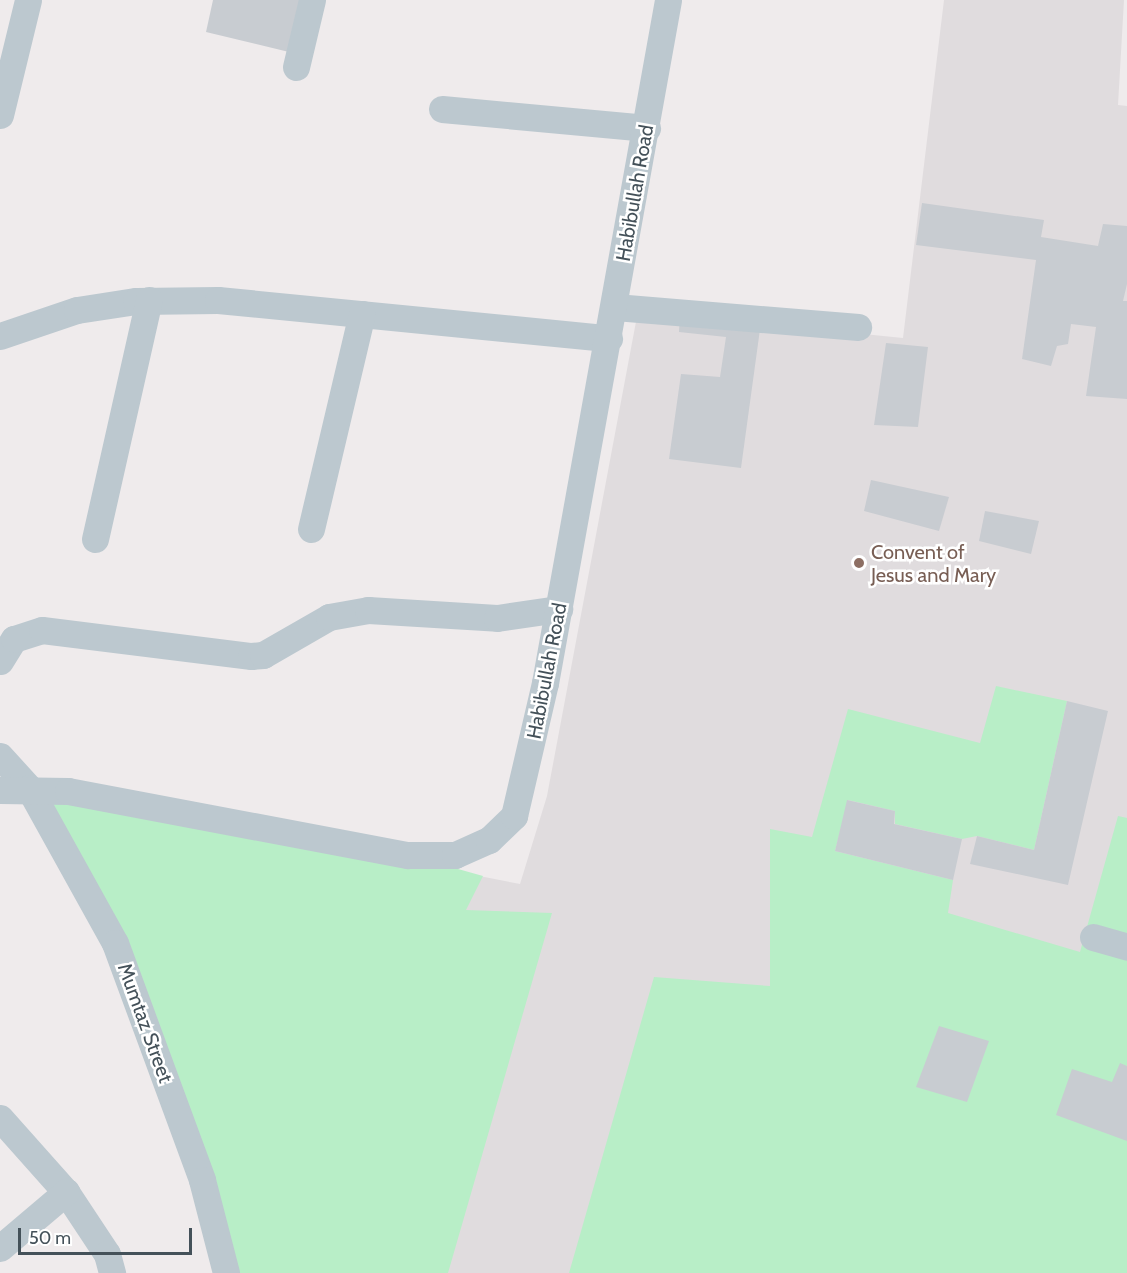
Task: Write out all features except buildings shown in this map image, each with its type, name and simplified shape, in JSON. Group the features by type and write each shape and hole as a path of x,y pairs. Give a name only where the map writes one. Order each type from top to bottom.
{"street":[{"path":"0,115 28,0"},
{"path":"296,67 312,0"},
{"name":"Habibullah Road","path":"0,790 29,788 68,791 408,855 455,855 489,840 514,816 524,787 559,609 615,307 668,0"},
{"path":"442,109 647,128"},
{"path":"95,539 148,300"},
{"path":"0,336 77,310 148,300 218,300 609,338"},
{"path":"615,307 858,327"},
{"path":"311,529 362,314"},
{"path":"0,661 14,639 42,630 251,656 263,654 329,617 358,612 497,618 559,609"},
{"name":"Mumtaz Street","path":"0,756 29,788 115,944 202,1180 226,1273"},
{"path":"1093,938 1127,947"},
{"path":"0,1118 66,1192 107,1254 112,1273"},
{"path":"0,1248 66,1192"}],"shaded area":[{"name":"Convent of Jesus and Mary","path":"944,0 1124,0 1118,105 1127,106 1127,1273 226,1273 157,1051 29,788 520,884 547,796 638,311 903,338"}],"green space":[{"path":"996,686 1067,701 1034,850 977,836 962,839 895,824 895,811 848,800 835,851 953,880 948,913 1080,952 1118,816 1127,818 1127,1273 569,1273 654,977 770,986 770,829 812,837 848,709 980,743"},
{"path":"29,788 408,855 483,876 466,910 552,913 448,1273 226,1273 157,1051"}],"place":[{"name":"Convent of Jesus and Mary","path":"859,563"}]}
